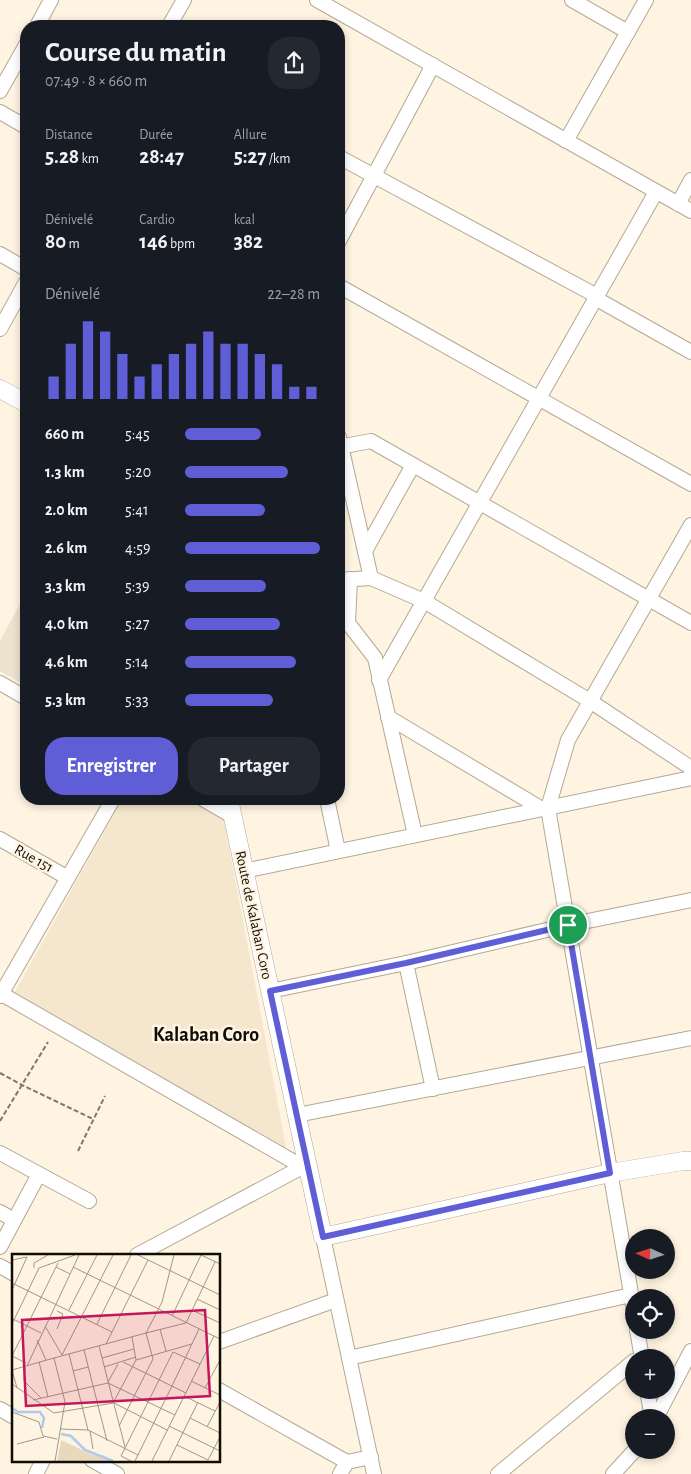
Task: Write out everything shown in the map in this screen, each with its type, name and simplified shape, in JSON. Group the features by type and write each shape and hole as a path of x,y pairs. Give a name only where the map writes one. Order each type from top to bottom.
{"main road":[{"path":"0,389 20,401"},
{"name":"Route de Kalaban Coro","path":"230,807 297,1115 306,1166 323,1237"},
{"path":"323,1237 610,1173 682,1160 691,1161"}],"street":[{"path":"39,20 51,0"},
{"path":"172,20 184,0"},
{"path":"572,0 628,32"},
{"path":"566,141 646,0"},
{"path":"320,1 691,211"},
{"path":"0,92 20,56"},
{"path":"345,230 432,65"},
{"path":"0,112 20,124"},
{"path":"345,160 596,297 691,352"},
{"path":"678,204 691,180"},
{"path":"379,680 656,192"},
{"path":"0,254 20,266"},
{"path":"345,289 691,484"},
{"path":"0,329 20,293"},
{"path":"345,444 371,441 691,623"},
{"path":"345,465 371,578"},
{"path":"365,551 413,466"},
{"path":"630,1289 568,925 545,809 568,740 691,525"},
{"path":"345,580 371,578 424,601 590,701 691,768"},
{"path":"345,591 348,623 374,658 415,836"},
{"path":"0,683 20,695"},
{"path":"388,717 545,809"},
{"path":"244,871 691,778"},
{"path":"110,805 0,994 306,1166"},
{"path":"328,805 338,851"},
{"name":"Rue 151","path":"0,839 68,878"},
{"path":"270,991 406,963 568,925 691,900"},
{"path":"406,963 433,1088"},
{"path":"297,1115 691,1038"},
{"path":"0,1153 89,1201"},
{"path":"139,1254 306,1166"},
{"path":"0,1247 39,1174"},
{"path":"0,1212 14,1220"},
{"path":"323,1237 373,1467"},
{"path":"0,1266 12,1273"},
{"path":"349,1358 625,1296"},
{"path":"220,1342 336,1300"},
{"path":"659,1409 691,1352"},
{"path":"498,1474 625,1369"},
{"path":"220,1391 344,1468 373,1467 388,1474"},
{"path":"0,1409 12,1416"},
{"path":"612,1474 626,1459"},
{"path":"36,1474 42,1462"},
{"path":"96,1462 117,1474"}],"path":[{"path":"0,1121 48,1042"},
{"path":"0,1073 93,1119"},
{"path":"78,1151 105,1096"}],"shaded area":[{"path":"20,604 20,683 0,671 0,641"},
{"path":"119,805 200,805 223,816 287,1152 15,992"}],"district":[{"name":"Kalaban Coro","path":"206,1034"}],"route":[{"path":"568,925 610,1173 323,1237 270,991 406,963 568,925"}]}
